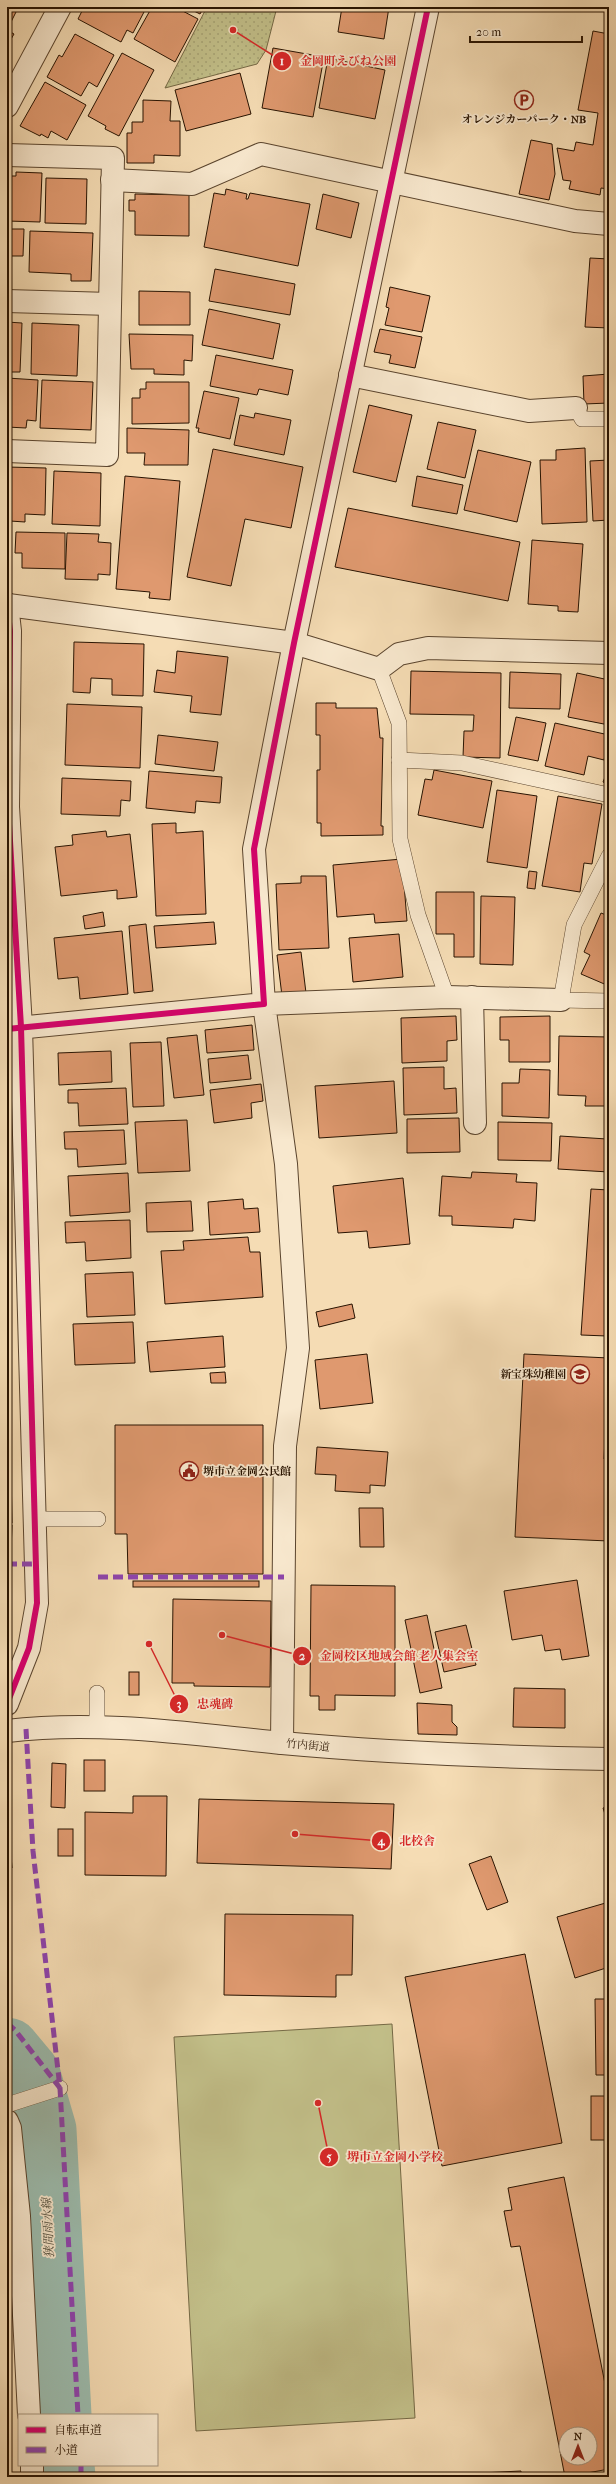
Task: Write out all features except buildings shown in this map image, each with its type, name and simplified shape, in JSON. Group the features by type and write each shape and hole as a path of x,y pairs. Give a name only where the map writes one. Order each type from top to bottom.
{"street":[{"path":"282,1743 285,1446 298,1348 286,1164 264,1004 254,849 294,643 428,7"},
{"path":"7,106 57,8"},
{"path":"112,180 192,184 261,154 575,221 609,224"},
{"path":"7,155 113,158 107,455 7,451"},
{"path":"7,301 110,304"},
{"path":"350,375 529,411 576,408"},
{"path":"7,1704 29,1648 37,1603 36,1519 14,1028 7,807 10,631 7,604 294,643 378,669 399,654 428,648 609,653"},
{"path":"14,1028 264,1004 447,997 561,1000"},
{"path":"472,997 475,1123"},
{"name":"竹内街道","path":"7,1731 97,1727 180,1731 282,1743 472,1756 609,1760"},
{"path":"7,2120 10,2128 13,2216 29,2414"},
{"path":"32,2466 32,2477"}],"lane":[{"path":"576,408 582,419 609,419"},
{"path":"378,669 399,723 400,839 418,915 447,997"},
{"path":"399,760 462,763 609,795"},
{"path":"609,856 574,925 561,1000 609,1001"},
{"path":"36,1519 98,1519"},
{"path":"97,1693 97,1727"},
{"path":"7,2105 60,2088"}],"shaded area":[{"path":"207,7 277,7 266,50 257,64 165,88"},
{"path":"392,2024 415,2418 196,2431 174,2037"}],"waterway":[{"name":"狭間雨水線","path":"7,2051 27,2075 43,2130 58,2414"},
{"name":"狭間雨水線","path":"61,2466 62,2477"}],"marked path":[{"path":"7,1564 36,1564"},
{"path":"98,1577 284,1577"},
{"path":"26,1729 33,1851 60,2088 78,2414"},
{"path":"7,2023 15,2030 60,2088"},
{"path":"81,2466 81,2477"}],"cycle path":[{"path":"7,1029 264,1004 254,849 294,643 428,7"},
{"path":"7,604 10,631 8,807 21,1027 37,1603 29,1648 7,1704"}],"place":[{"name":"金岡町えびね公園","path":"233,30"},
{"name":"オレンジカーパーク・NB","path":"524,100"},
{"name":"新宝珠幼稚園","path":"580,1374"},
{"name":"堺市立金岡公民館","path":"189,1471"},
{"name":"金岡校区地域会館 老人集会室","path":"222,1635"},
{"name":"忠魂碑","path":"149,1644"},
{"name":"北校舎","path":"295,1834"},
{"name":"堺市立金岡小学校","path":"318,2103"}]}
